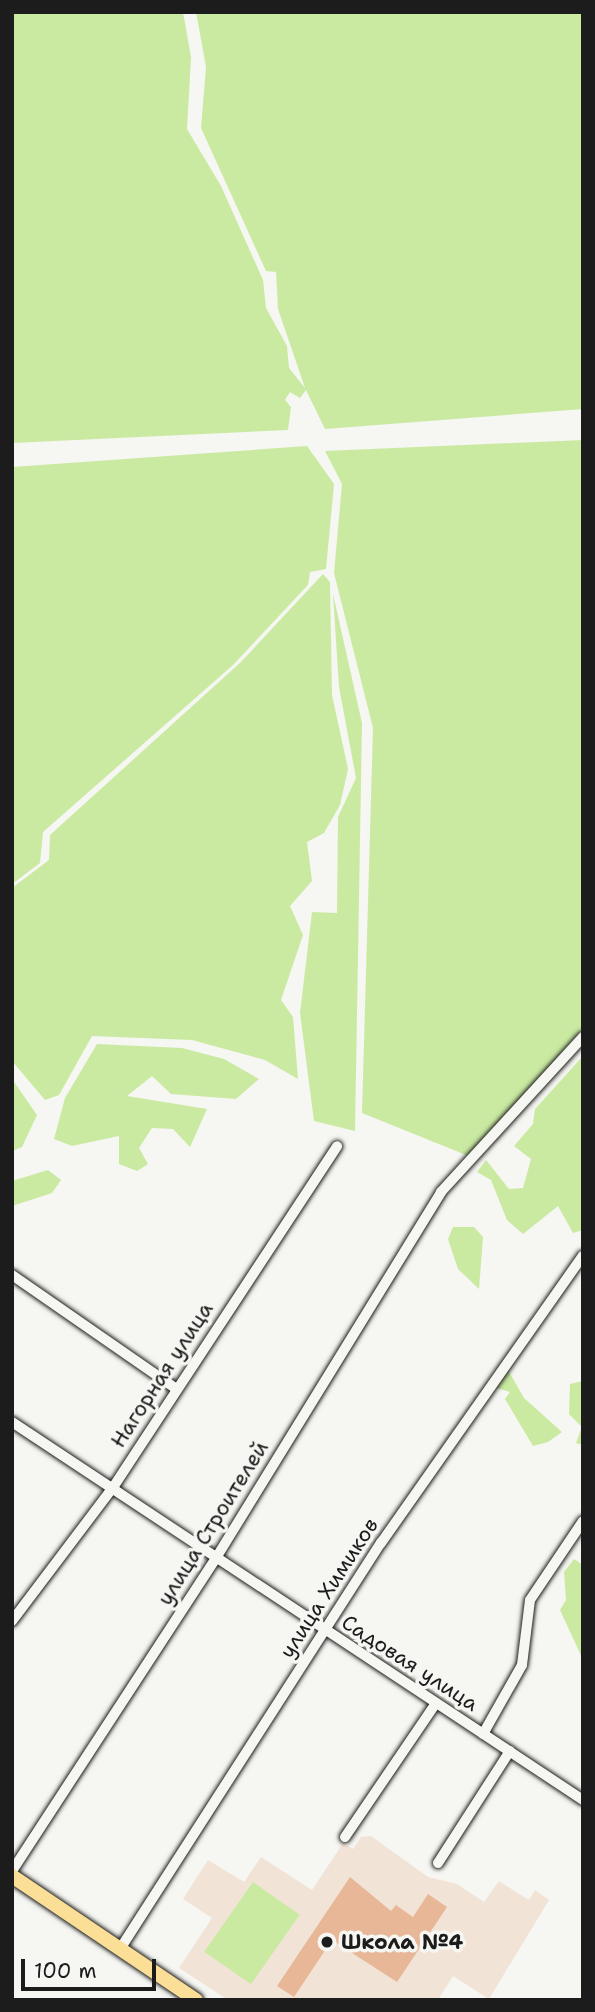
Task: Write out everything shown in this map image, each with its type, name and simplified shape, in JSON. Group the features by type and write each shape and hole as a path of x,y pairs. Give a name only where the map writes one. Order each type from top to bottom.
{"main road":[{"path":"12,1876 196,2000"}],"street":[{"name":"улица Строителей","path":"12,1871 216,1558 441,1192 583,1037"},
{"name":"Нагорная улица","path":"12,1621 112,1489 175,1388 337,1146"},
{"name":"улица Химиков","path":"120,1950 462,1422 583,1256"},
{"path":"12,1275 175,1388"},
{"name":"Садовая улица","path":"12,1422 583,1800"},
{"path":"483,1734 522,1665 530,1600 583,1521"},
{"path":"345,1837 436,1703"},
{"path":"438,1863 510,1751"}],"shaded area":[{"name":"Школа №4","path":"371,1836 428,1877 457,1884 484,1902 499,1881 529,1900 535,1890 549,1900 489,1999 453,1976 438,2000 228,2000 179,1968 212,1918 183,1899 208,1860 244,1882 261,1857 312,1890 343,1843 353,1849 361,1837"}],"green space":[{"path":"12,12 183,12 191,57 187,129 221,186 263,280 266,308 287,346 289,368 305,388 278,309 276,272 266,271 201,128 206,67 196,12 583,12 583,409 325,429 306,390 300,398 290,392 285,400 291,407 288,430 12,443"},
{"path":"583,440 583,1028 471,1157 362,1113 373,728 334,573 342,484 325,451"},
{"path":"307,446 334,484 326,569 310,572 308,585 233,665 43,832 40,863 12,884 12,467"},
{"path":"323,574 330,582 332,695 348,769 340,805 324,833 307,842 312,881 290,906 303,935 281,1000 293,1017 298,1079 265,1060 192,1040 92,1036 59,1095 45,1100 12,1061 12,888 49,860 50,835 241,662"},
{"path":"333,594 362,723 355,1131 314,1121 300,1013 312,912 337,913 338,817 356,778 339,687"},
{"path":"97,1044 182,1048 224,1059 259,1079 236,1099 171,1094 152,1076 127,1096 207,1109 190,1147 173,1129 152,1128 139,1148 148,1164 137,1171 119,1164 119,1136 72,1146 54,1139 65,1098"},
{"path":"583,1056 583,1230 573,1233 558,1206 523,1234 507,1220 491,1180 477,1172 486,1160 509,1189 523,1188 531,1159 514,1146 533,1124 535,1109"},
{"path":"12,1079 37,1115 22,1147 12,1151"},
{"path":"48,1170 61,1180 52,1193 12,1206 12,1181"},
{"path":"453,1227 474,1227 483,1237 479,1289 458,1269 448,1239"},
{"path":"508,1370 524,1398 562,1432 548,1442 533,1446 505,1399 510,1392 497,1388 495,1373"},
{"path":"583,1381 583,1445 576,1443 582,1427 569,1414 570,1384"},
{"path":"574,1559 583,1565 583,1660 560,1610 566,1600 564,1572"},
{"path":"253,1882 300,1915 251,1984 204,1952"}],"building":[{"path":"350,1877 391,1911 396,1905 413,1917 428,1894 447,1907 397,1982 332,1940 294,1997 277,1986"}],"place":[{"name":"Школа №4","path":"327,1942"}]}
